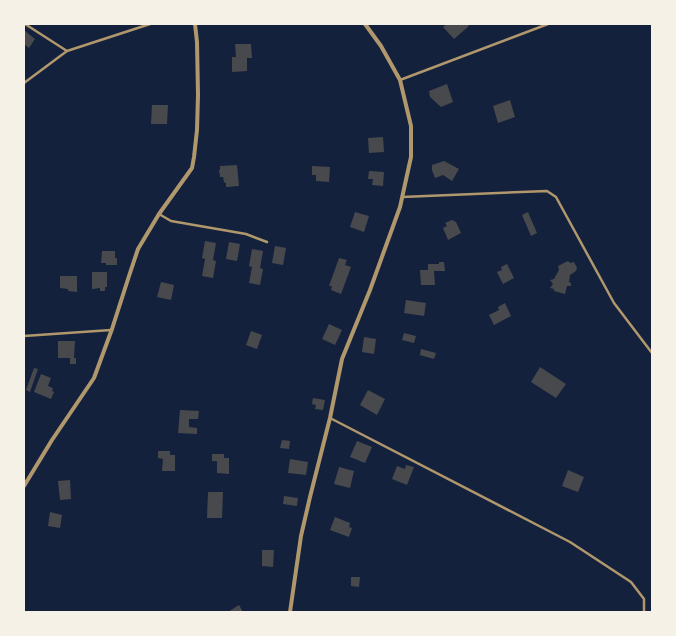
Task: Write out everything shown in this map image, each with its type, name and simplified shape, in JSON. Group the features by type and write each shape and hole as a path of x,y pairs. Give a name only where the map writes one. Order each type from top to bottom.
{"street":[{"path":"24,486 52,440 94,378 112,330 138,249 159,214 192,168 197,130 198,94 196,24"},
{"path":"290,612 301,536 330,418 342,359 400,207 411,157 411,126 400,80 381,46 365,24"}],"lane":[{"path":"25,24 67,51"},
{"path":"24,83 67,51 150,24"},
{"path":"400,80 548,24"},
{"path":"402,197 547,191 556,197 614,303 652,353"},
{"path":"159,214 172,221 246,234 267,242"},
{"path":"24,336 112,330"},
{"path":"330,418 570,542 631,582 644,599 644,612"}],"building":[{"path":"447,24 467,24 469,26 454,39 443,27"},
{"path":"24,30 35,39 29,48 24,44"},
{"path":"235,44 251,44 252,58 247,58 247,71 232,72 232,57 236,57"},
{"path":"447,84 453,102 441,107 430,97 429,91"},
{"path":"510,100 515,117 498,123 493,106"},
{"path":"152,105 168,105 167,124 151,124"},
{"path":"383,137 384,152 369,153 368,138"},
{"path":"444,161 459,169 452,181 443,175 435,178 432,165"},
{"path":"237,165 239,186 226,187 223,177 220,177 220,166"},
{"path":"312,166 330,167 329,182 316,181 316,175 312,175"},
{"path":"369,171 384,172 383,186 372,185 373,179 368,179"},
{"path":"355,212 369,216 364,232 350,227"},
{"path":"528,212 537,233 531,236 522,215"},
{"path":"452,220 456,222 461,233 448,240 443,228 447,226 445,223"},
{"path":"205,241 216,243 213,260 216,261 213,278 202,276 205,259 202,258"},
{"path":"229,242 240,244 237,261 226,259"},
{"path":"275,246 286,248 283,265 272,263"},
{"path":"252,249 263,251 260,268 263,269 260,285 249,283 252,267 249,266"},
{"path":"102,251 115,251 117,265 106,265 106,263 101,263"},
{"path":"339,258 347,260 345,265 351,267 341,294 331,290 332,286 329,286"},
{"path":"568,261 570,263 574,262 577,268 576,271 570,275 569,282 571,283 571,286 567,286 565,294 554,291 554,289 550,288 553,284 550,280 554,279 559,270 558,266"},
{"path":"439,262 444,262 445,271 434,271 435,285 421,285 420,270 428,270 428,264 439,264"},
{"path":"507,264 514,278 503,284 497,272 502,270 501,267"},
{"path":"92,272 107,272 107,287 105,287 105,291 100,291 100,288 92,289"},
{"path":"60,276 77,276 77,292 60,288"},
{"path":"161,282 174,285 171,300 157,297"},
{"path":"406,300 426,303 424,316 404,313"},
{"path":"505,303 511,316 494,325 489,315 499,310 498,307"},
{"path":"329,324 342,330 335,345 322,339"},
{"path":"251,331 262,335 257,349 246,345"},
{"path":"404,333 416,336 414,343 402,340"},
{"path":"364,337 376,339 374,354 362,352"},
{"path":"58,341 75,341 74,358 76,358 76,364 70,364 70,358 58,358"},
{"path":"421,349 436,353 434,359 420,355"},
{"path":"540,367 566,384 556,398 531,382"},
{"path":"34,368 38,369 30,392 26,390"},
{"path":"41,374 51,378 48,386 53,388 52,391 54,392 51,399 34,392"},
{"path":"368,390 385,399 377,415 360,405"},
{"path":"313,398 325,400 323,410 315,409 316,405 312,404"},
{"path":"180,410 199,411 198,419 189,419 189,427 197,428 197,434 178,433"},
{"path":"282,440 290,441 289,449 280,448"},
{"path":"357,441 372,447 365,463 350,457"},
{"path":"158,451 170,451 170,455 175,455 175,471 162,471 163,459 158,458"},
{"path":"212,454 224,454 224,458 229,458 229,474 217,473 217,461 212,461"},
{"path":"290,459 308,462 306,475 288,473"},
{"path":"406,465 414,467 407,485 392,479 397,466 405,469"},
{"path":"339,467 354,471 350,488 334,484"},
{"path":"568,470 584,477 578,492 562,486"},
{"path":"70,480 71,499 60,500 58,481"},
{"path":"208,492 223,492 222,518 207,518"},
{"path":"284,496 298,498 297,506 283,504"},
{"path":"50,512 62,515 60,528 48,526"},
{"path":"335,517 350,523 349,527 352,528 349,537 330,530"},
{"path":"262,550 274,550 273,567 262,566"},
{"path":"351,577 360,577 359,587 351,586"},
{"path":"239,605 243,612 228,612"}]}
